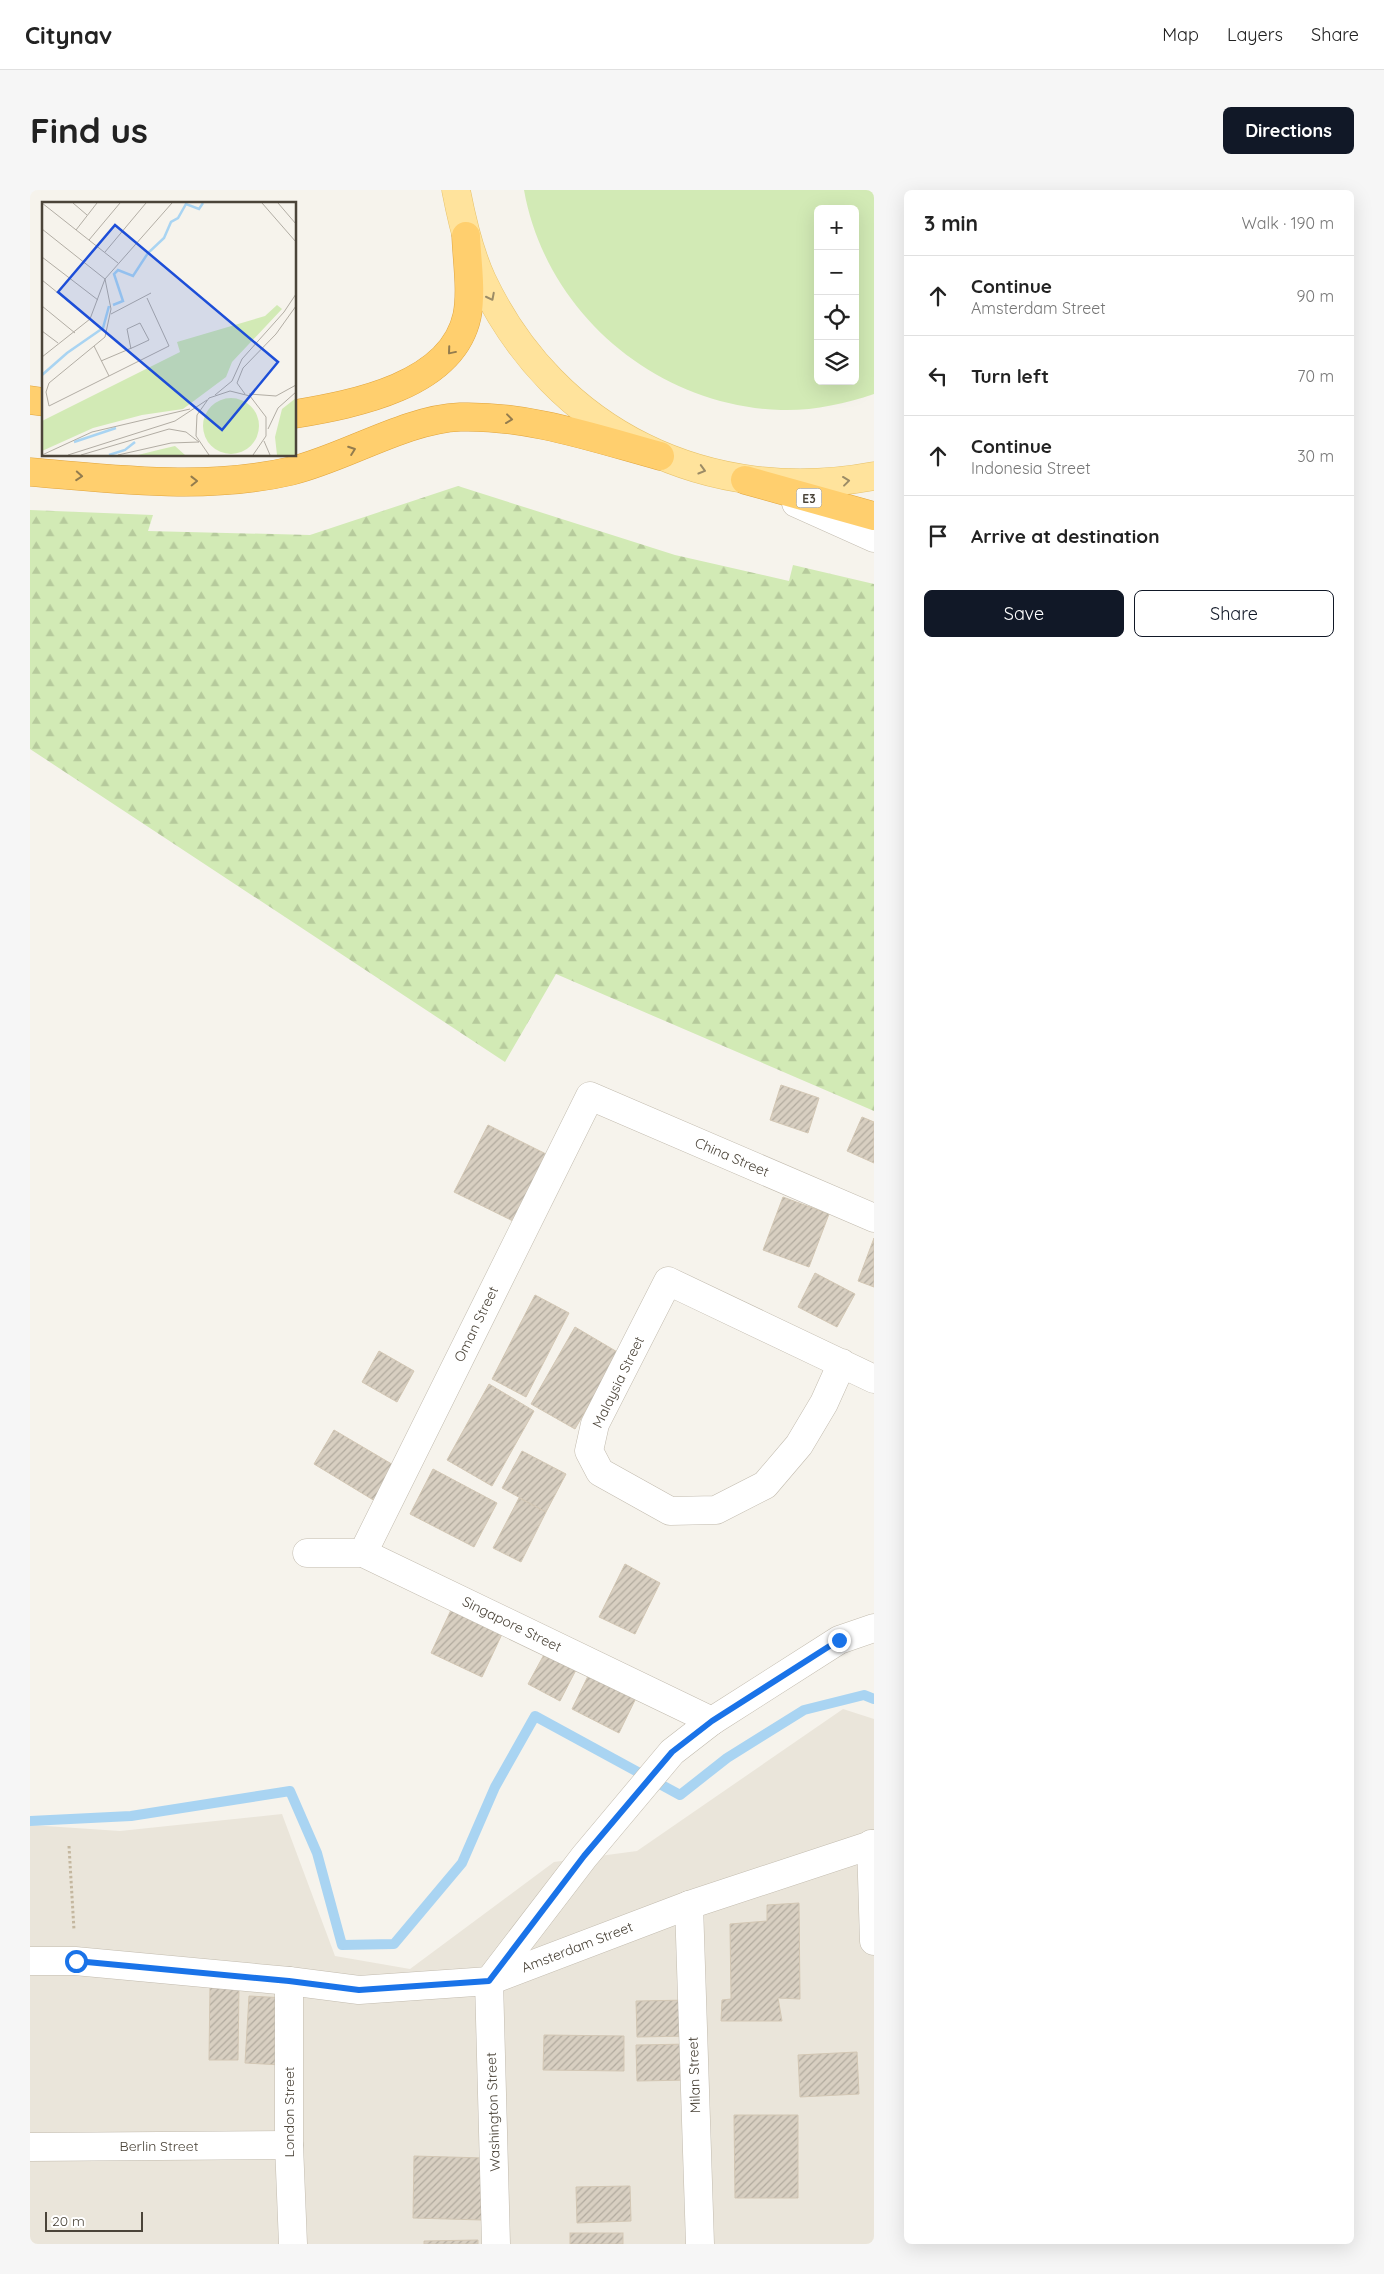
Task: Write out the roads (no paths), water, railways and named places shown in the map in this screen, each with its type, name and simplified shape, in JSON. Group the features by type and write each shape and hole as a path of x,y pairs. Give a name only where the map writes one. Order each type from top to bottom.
{"highway":[{"path":"296,414 345,404 398,387 440,363 453,349 462,335 467,316 469,296 466,236"},
{"path":"30,472 145,481 228,481 292,471 435,420 458,417 504,418 532,422 660,456"},
{"name":"E3","path":"745,480 874,516"}],"main road":[{"path":"437,190 466,236"},
{"path":"456,190 466,236 482,279 498,310 516,338 537,365 589,414 660,456 690,467 745,480 778,484 813,484 874,476"}],"street":[{"path":"745,480 874,538"},
{"name":"China Street","path":"590,1096 874,1218"},
{"name":"Oman Street","path":"363,1553 590,1096"},
{"name":"Malaysia Street","path":"842,1363 824,1403 799,1445 765,1485 716,1510 670,1511 600,1472 589,1450 595,1424 668,1281 842,1363 874,1379"},
{"name":"Singapore Street","path":"307,1553 363,1553 712,1721"},
{"path":"489,1981 584,1856 672,1752 712,1721 839,1640 874,1628"},
{"path":"873,1844 874,1941"},
{"name":"Amsterdam Street","path":"30,1961 76,1961 289,1981 359,1990 489,1981 689,1905 873,1844"},
{"name":"Milan Street","path":"689,1905 700,2244"},
{"name":"London Street","path":"289,1981 289,2145 294,2244"},
{"name":"Washington Street","path":"489,1981 496,2244"},
{"name":"Berlin Street","path":"30,2147 289,2145"}],"waterway":[{"path":"30,1821 131,1816 290,1791 317,1853 342,1945 394,1944 462,1863 495,1787 535,1716 680,1795 727,1758 804,1710 864,1695 874,1699"}]}
